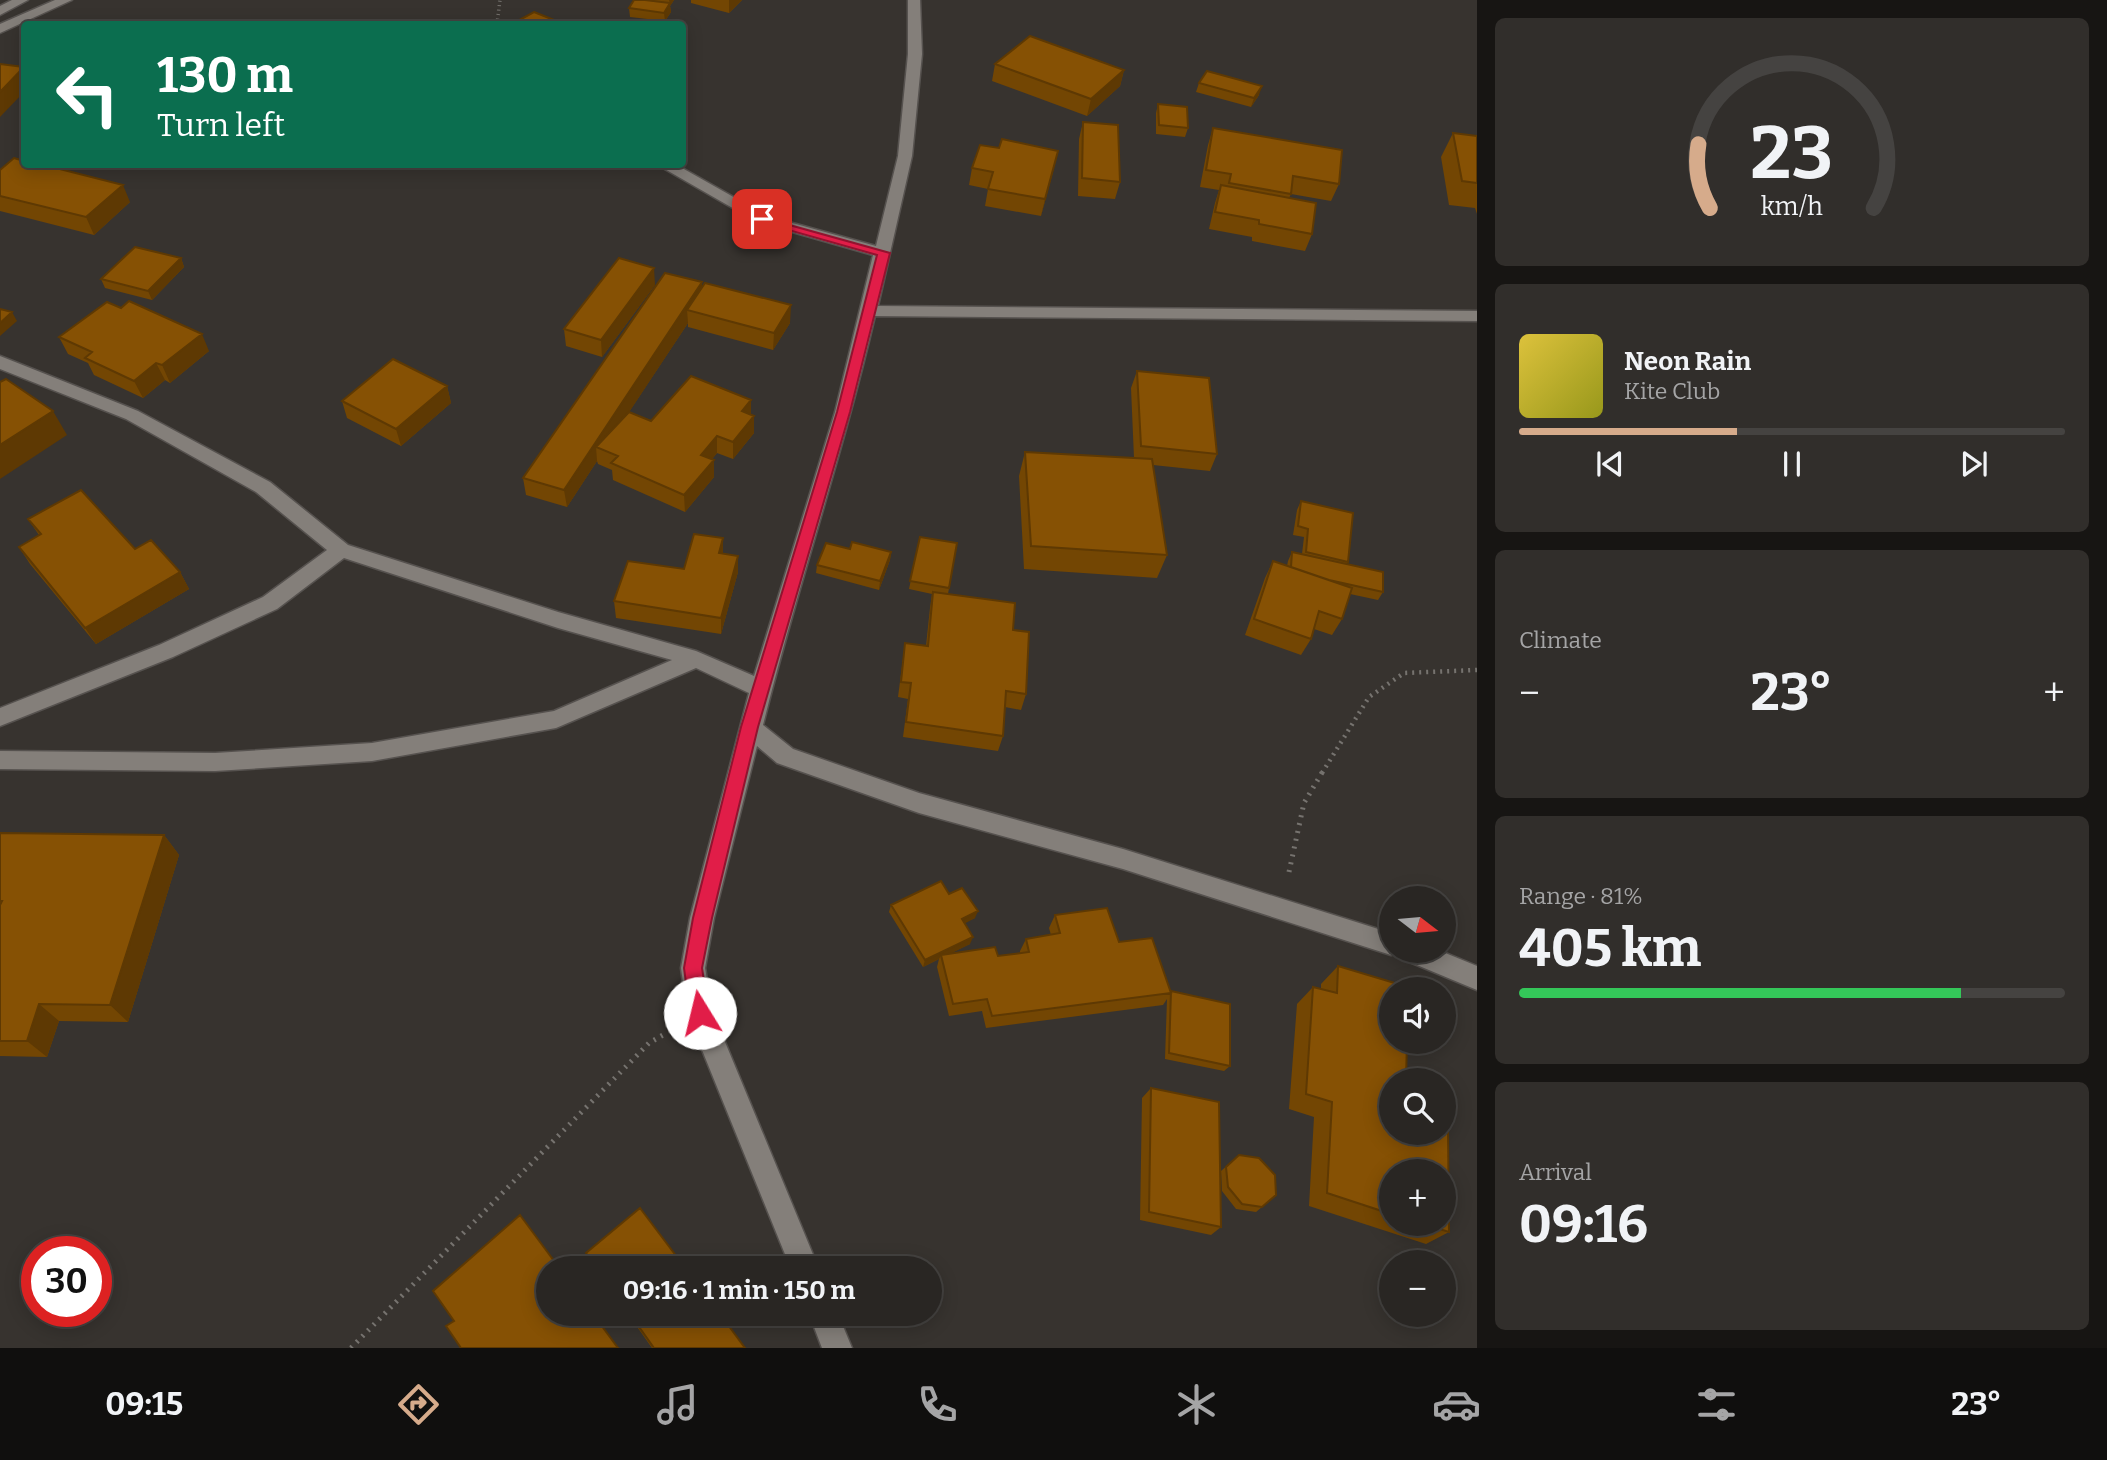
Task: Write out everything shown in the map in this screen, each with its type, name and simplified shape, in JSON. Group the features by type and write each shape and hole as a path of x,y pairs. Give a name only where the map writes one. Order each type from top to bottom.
{"street":[{"path":"0,11 22,0"},
{"path":"0,29 66,0"},
{"path":"800,1256 700,1013 693,968 750,727 779,619 844,412 867,311 884,253 905,156 915,54 914,0"},
{"path":"0,37 21,37"},
{"path":"670,168 762,219 884,253"},
{"path":"867,311 1277,312 1477,316"},
{"path":"0,362 132,415 263,487 341,550 558,620 696,659 762,689"},
{"path":"0,717 166,651 270,603 341,550"},
{"path":"0,760 215,762 372,752 556,719 696,659"},
{"path":"750,727 785,756 919,803 1123,859 1379,940"},
{"path":"1441,963 1477,978"},
{"path":"828,1326 837,1348"}],"path":[{"path":"498,21 500,0"},
{"path":"1281,907 1304,803 1368,697 1404,673 1477,670"},
{"path":"351,1348 649,1043 700,1013"}],"building":[{"path":"634,0 670,3 664,13 629,8"},
{"path":"534,12 556,21 518,21"},
{"path":"1030,36 1124,70 1091,99 995,64"},
{"path":"0,64 21,67 21,70 0,92"},
{"path":"1207,71 1262,86 1254,98 1199,83"},
{"path":"1158,104 1187,107 1188,128 1159,125"},
{"path":"1083,122 1118,125 1120,182 1082,178"},
{"path":"1213,128 1342,150 1339,184 1293,176 1291,194 1229,183 1231,174 1206,170"},
{"path":"1453,133 1477,136 1477,183 1462,181"},
{"path":"1002,139 1058,151 1045,199 988,189 993,172 972,168 980,145 999,148"},
{"path":"14,158 21,160 21,168 56,168 123,185 86,217 0,196 0,170"},
{"path":"1221,185 1316,203 1312,234 1215,212"},
{"path":"135,247 181,258 148,291 101,279"},
{"path":"619,258 654,268 601,340 564,329"},
{"path":"665,273 702,282 564,490 523,478"},
{"path":"705,283 791,305 774,333 687,310"},
{"path":"129,301 202,334 162,365 156,363 134,381 85,358 92,352 59,337 107,302 121,308"},
{"path":"0,309 12,312 0,323"},
{"path":"393,359 447,386 396,429 342,401"},
{"path":"1137,371 1209,378 1217,454 1141,446"},
{"path":"691,376 751,400 742,411 754,416 733,442 717,436 701,455 714,460 684,495 611,463 618,456 596,447 629,412 651,421"},
{"path":"6,379 53,411 0,445 0,382"},
{"path":"1025,452 1152,459 1167,555 1031,546"},
{"path":"81,490 135,549 151,540 180,572 85,628 19,547 41,534 28,519"},
{"path":"1301,501 1353,513 1348,562 1306,552 1308,529 1298,526"},
{"path":"694,534 723,538 719,553 738,556 721,618 614,601 628,561 684,569"},
{"path":"920,537 957,543 949,588 910,581"},
{"path":"852,542 891,552 880,581 817,565 826,543 850,549"},
{"path":"1292,552 1383,572 1383,592 1329,580 1291,567"},
{"path":"1273,561 1352,588 1342,619 1319,611 1311,639 1254,619"},
{"path":"933,592 1015,603 1013,630 1029,632 1026,694 1006,691 1003,736 906,722 911,683 901,682 905,643 928,646"},
{"path":"0,833 164,835 110,1005 39,1004 27,1041 0,1041"},
{"path":"941,881 949,894 962,888 978,911 962,919 973,937 925,960 891,905"},
{"path":"1107,908 1119,942 1152,938 1171,993 992,1016 987,999 953,1004 941,955 995,947 998,956 1029,952 1026,939 1060,933 1055,915"},
{"path":"1338,966 1379,978 1379,1054 1407,1054 1406,1068 1379,1068 1379,1145 1448,1145 1448,1159 1379,1159 1379,1210 1327,1193 1332,1102 1306,1094 1313,987 1337,993"},
{"path":"1171,991 1230,1004 1230,1066 1169,1053"},
{"path":"1151,1088 1219,1102 1221,1227 1149,1212"},
{"path":"1239,1155 1259,1158 1275,1175 1276,1195 1262,1207 1242,1204 1228,1187 1226,1167"},
{"path":"640,1208 676,1256 588,1256 586,1253"},
{"path":"520,1215 550,1256 536,1256 536,1326 602,1326 618,1348 461,1348 446,1326 454,1321 433,1291"},
{"path":"638,1326 729,1326 745,1348 654,1348"}],"route":[{"path":"700,1013 693,968 702,918 779,619 844,412 867,311 884,253 762,219"}]}
